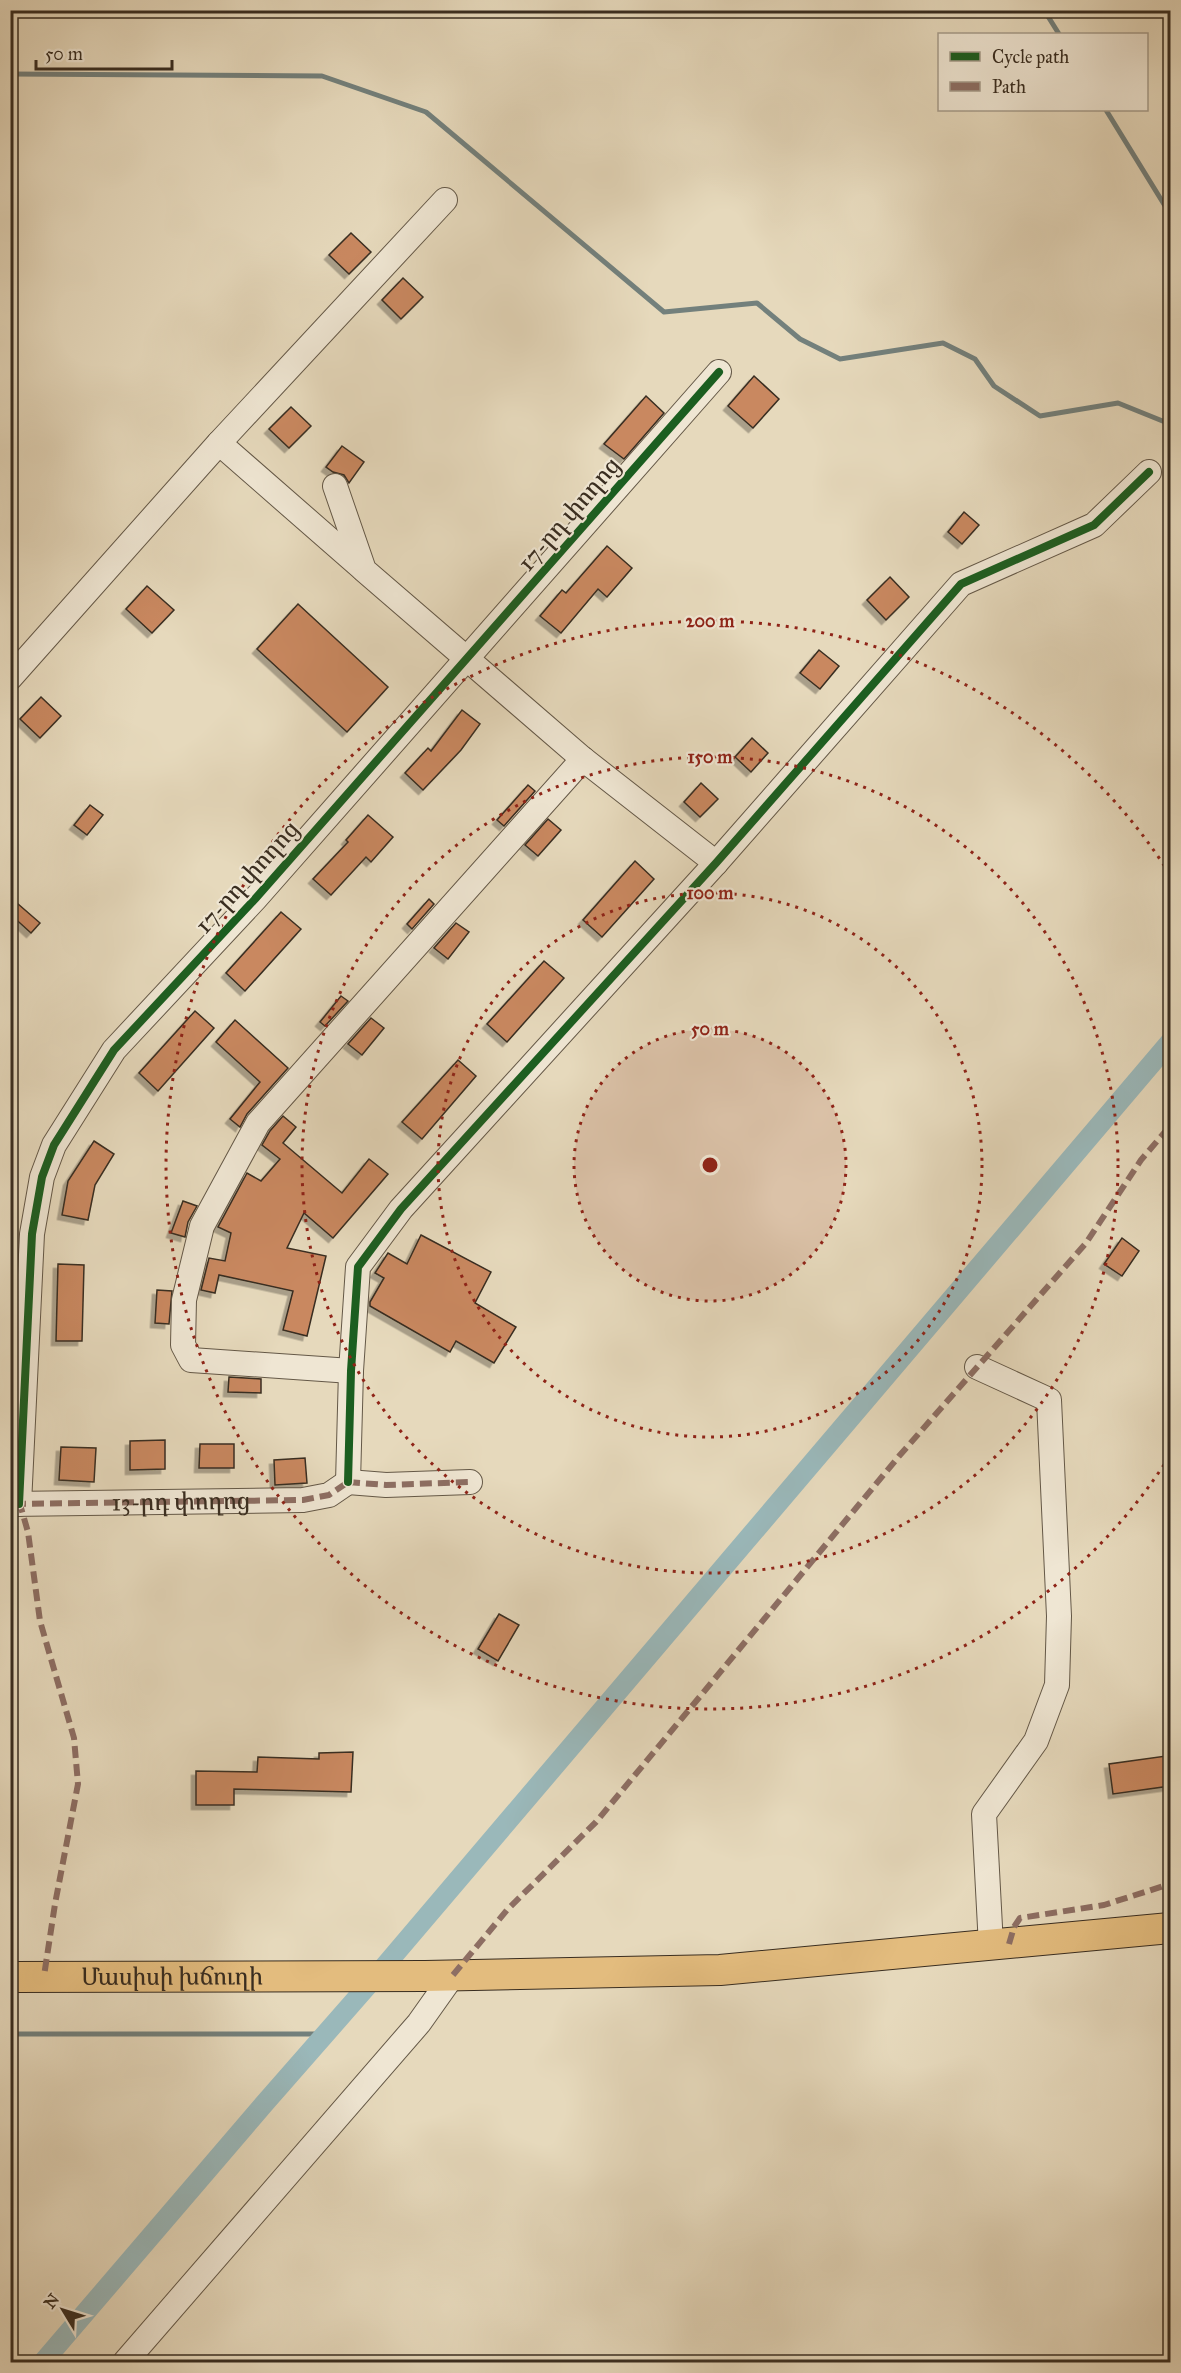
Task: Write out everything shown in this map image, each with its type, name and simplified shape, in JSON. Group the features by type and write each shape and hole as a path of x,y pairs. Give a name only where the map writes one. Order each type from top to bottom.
{"main road":[{"name":"Մասիսի խճուղի","path":"10,1977 439,1975 720,1970 1170,1928"}],"street":[{"path":"10,678 219,443 445,200"},
{"name":"17-րդ փողոց","path":"15,1504 32,1234 42,1177 54,1145 114,1050 255,899 719,372"},
{"path":"219,443 583,759 716,863"},
{"path":"470,1482 386,1485 348,1482 351,1371 358,1267 401,1209 716,863 961,584 1094,525 1149,472"},
{"path":"335,486 364,570"},
{"path":"351,1371 191,1360 183,1345 184,1300 202,1226 258,1123 583,759"},
{"path":"977,1367 1049,1400 1059,1616 1057,1686 1036,1741 984,1814 992,1946"},
{"name":"13-րդ փողոց","path":"15,1504 303,1500 329,1495 348,1482"},
{"path":"125,2362 419,2023 439,1975"}],"building":[{"path":"351,233 371,252 349,274 329,255"},
{"path":"403,278 423,297 401,319 382,300"},
{"path":"754,376 779,399 753,428 728,406"},
{"path":"646,396 664,413 624,459 604,444"},
{"path":"291,407 311,426 289,448 269,429"},
{"path":"342,446 364,462 349,483 344,475 326,467"},
{"path":"964,512 979,525 962,544 948,532"},
{"path":"607,546 632,568 607,597 598,589 561,633 540,616 562,590 566,593"},
{"path":"890,577 909,597 886,620 867,600"},
{"path":"147,586 174,610 152,633 126,609"},
{"path":"298,604 388,687 347,732 257,649"},
{"path":"819,650 839,666 820,689 800,673"},
{"path":"41,697 61,716 40,738 20,719"},
{"path":"462,710 480,724 461,750 423,790 405,773 428,748 431,751"},
{"path":"752,738 768,753 751,772 735,757"},
{"path":"701,783 718,799 700,817 684,802"},
{"path":"528,785 535,791 504,826 497,820"},
{"path":"90,805 103,815 87,835 74,825"},
{"path":"368,815 393,837 371,862 366,857 331,895 313,879 348,842 346,840"},
{"path":"548,819 561,830 538,856 525,845"},
{"path":"635,861 654,879 602,937 583,920"},
{"path":"10,897 40,923 31,933 10,914"},
{"path":"429,899 434,904 412,929 407,924"},
{"path":"281,912 301,929 245,991 226,973"},
{"path":"456,923 469,932 448,959 434,948"},
{"path":"544,961 564,978 507,1042 487,1024"},
{"path":"341,996 348,1001 325,1026 320,1022"},
{"path":"195,1011 214,1028 158,1091 139,1073"},
{"path":"371,1018 384,1028 362,1055 348,1044"},
{"path":"235,1020 288,1068 247,1114 240,1127 230,1119 260,1082 216,1042"},
{"path":"458,1060 476,1076 422,1139 402,1122"},
{"path":"283,1116 296,1127 283,1143 342,1193 369,1159 388,1174 333,1238 304,1213 287,1248 326,1256 307,1336 283,1330 293,1291 219,1275 215,1293 201,1290 209,1258 225,1261 231,1233 218,1227 247,1173 261,1181 280,1159 262,1145"},
{"path":"94,1141 114,1154 95,1185 88,1220 62,1215 68,1181"},
{"path":"183,1201 197,1206 188,1222 185,1237 171,1233"},
{"path":"421,1235 491,1272 475,1303 516,1327 494,1363 456,1341 450,1352 370,1306 384,1278 375,1273 388,1253 407,1264"},
{"path":"1122,1238 1139,1251 1122,1276 1104,1264"},
{"path":"58,1264 84,1265 82,1341 56,1341"},
{"path":"157,1290 172,1291 169,1324 155,1323"},
{"path":"229,1377 261,1379 261,1393 228,1392"},
{"path":"165,1440 165,1469 130,1470 130,1441"},
{"path":"200,1444 234,1444 234,1468 199,1468"},
{"path":"61,1447 96,1448 94,1482 59,1480"},
{"path":"305,1458 307,1483 275,1485 274,1460"},
{"path":"499,1614 519,1625 498,1661 478,1649"},
{"path":"353,1752 351,1792 234,1789 234,1805 196,1805 196,1771 257,1772 258,1757 319,1759 319,1753"},
{"path":"1166,1756 1170,1786 1113,1794 1109,1764"}],"waterway":[{"path":"1044,10 1058,33"},
{"path":"10,74 322,76 426,112 664,312 757,303 800,339 840,359 943,343 975,359 994,386 1040,416 1118,403 1170,424"},
{"path":"1107,111 1170,214"},
{"path":"43,2362 377,1975 1170,1042"},
{"path":"10,2034 325,2034"}],"marked path":[{"path":"453,1975 507,1910 596,1822 900,1455 1086,1243 1141,1160 1170,1126"},
{"path":"348,1482 386,1485 470,1482"},
{"path":"14,1504 303,1500 329,1495 348,1482"},
{"path":"19,1501 28,1532 40,1621 74,1738 78,1784 44,1976"},
{"path":"1009,1944 1014,1927 1020,1918 1104,1905 1170,1884"}],"cycle path":[{"path":"19,1504 32,1234 42,1177 54,1145 114,1050 255,899 719,372"},
{"path":"348,1482 351,1371 358,1267 401,1209 716,863 961,584 1094,525 1149,472"}]}
